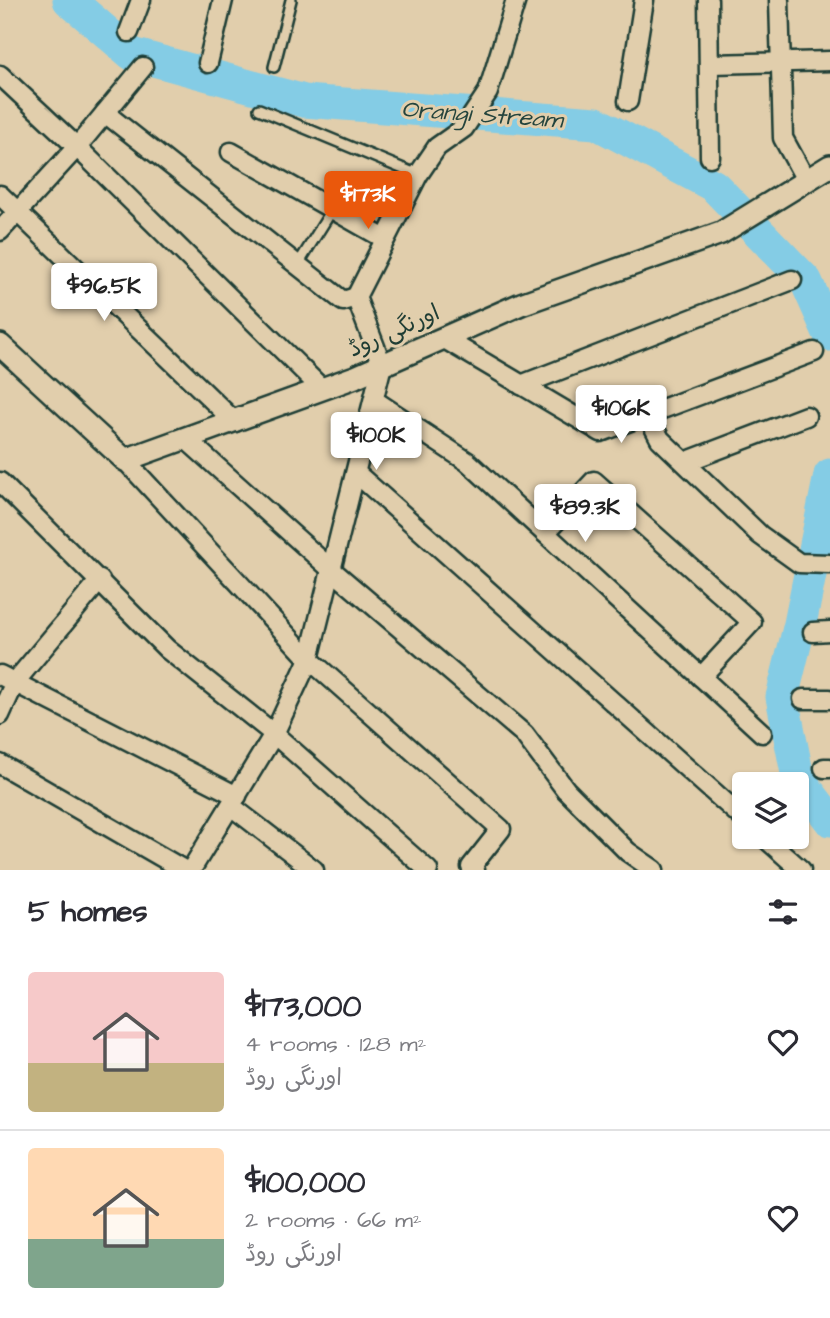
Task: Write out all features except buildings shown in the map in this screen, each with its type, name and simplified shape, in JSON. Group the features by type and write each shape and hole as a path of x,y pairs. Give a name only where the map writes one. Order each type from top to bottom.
{"street":[{"path":"129,32 141,0"},
{"path":"208,63 223,0"},
{"path":"105,113 343,302 356,297 418,175 437,147 464,128 488,92 516,0"},
{"path":"628,101 644,0"},
{"path":"708,0 711,64 710,157"},
{"path":"779,0 783,138 806,180"},
{"path":"711,64 830,61"},
{"path":"0,231 77,147 143,67"},
{"path":"0,75 323,389"},
{"path":"231,152 385,239"},
{"name":"اورنگی روڈ","path":"125,460 187,440 323,389 521,304 721,233 830,166"},
{"path":"0,195 235,422"},
{"path":"521,384 792,280"},
{"path":"191,870 274,734 309,659 382,365 356,297"},
{"path":"443,338 601,432 814,352"},
{"path":"0,345 125,460 309,659 501,829 471,866 475,870"},
{"path":"374,400 468,462 762,733"},
{"path":"647,415 660,439 760,535 799,564 830,565"},
{"path":"685,462 806,416"},
{"path":"187,440 332,571 524,734 566,790 628,852 654,870"},
{"path":"356,473 732,808"},
{"path":"545,533 594,481 752,622 701,677"},
{"path":"0,482 167,649 274,734 428,870"},
{"path":"0,715 8,679 100,580"},
{"path":"8,679 234,801 314,870"},
{"path":"803,699 830,699"},
{"path":"0,764 184,870"},
{"path":"778,849 801,870"}],"lane":[{"path":"274,67 291,0"},
{"path":"259,108 418,175"},
{"path":"297,266 332,210"}],"waterway":[{"name":"Orangi Stream","path":"69,0 132,54 304,101 596,123 714,186 806,281 830,335"},
{"name":"Orangi Stream","path":"830,475 800,624 782,697 798,778 830,820"}]}
